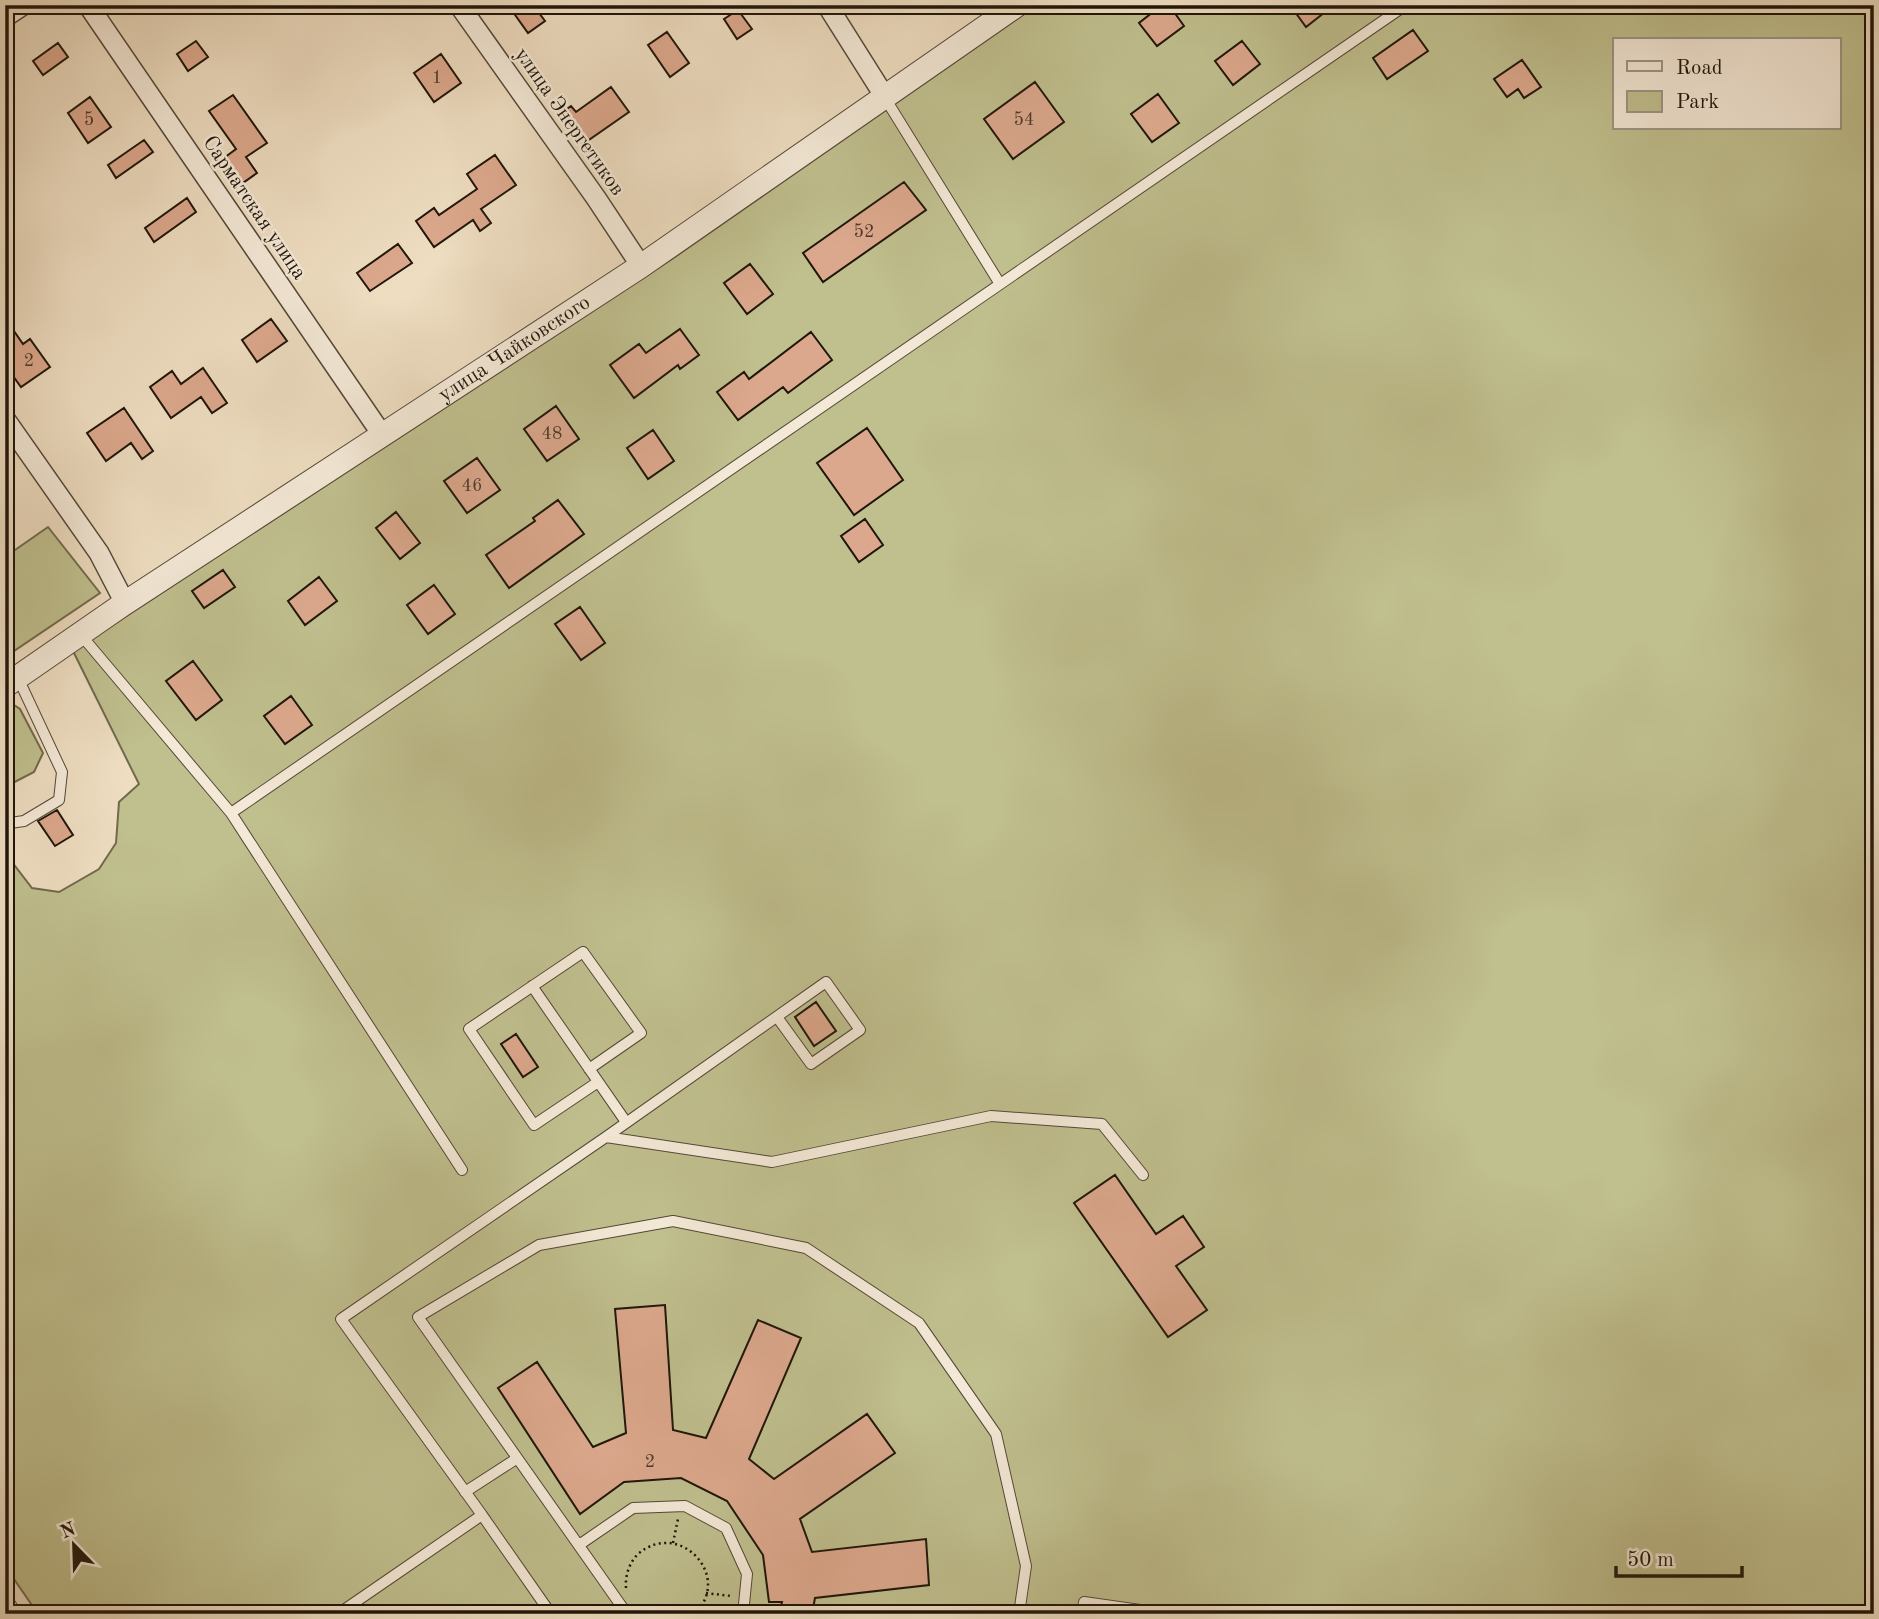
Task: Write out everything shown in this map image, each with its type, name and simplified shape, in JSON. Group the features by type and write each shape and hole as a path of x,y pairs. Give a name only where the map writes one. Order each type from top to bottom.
{"street":[{"path":"5,18 23,5"},
{"name":"Сарматская улица","path":"88,5 383,436"},
{"name":"улица Энергетиков","path":"459,5 641,266"},
{"path":"827,5 885,97"},
{"name":"улица Чайковского","path":"11,682 125,603 641,266 1017,5"},
{"path":"5,419 99,553 125,603"}],"lane":[{"path":"231,813 1406,5"},
{"path":"885,97 1000,284"},
{"path":"81,634 231,813 462,1170"},
{"path":"5,819 10,823 24,821 59,800 62,772 11,682"},
{"path":"589,1069 641,1033 583,952 469,1029 534,1125 598,1082"},
{"path":"551,1614 341,1319 826,982 860,1030 811,1064 777,1017"},
{"path":"532,986 626,1122"},
{"path":"606,1137 772,1162 991,1116 1102,1124 1143,1175"},
{"path":"627,1614 418,1317 539,1245 673,1221 806,1248 919,1322 996,1434 1027,1566 1019,1614"},
{"path":"465,1492 516,1459"},
{"path":"579,1545 633,1508 685,1506 726,1528 747,1574 743,1614"},
{"path":"338,1614 482,1515"},
{"path":"5,1596 17,1614"},
{"path":"1082,1614 1084,1602 1168,1614"}],"path":[{"path":"673,1544 680,1506"},
{"path":"625,1584 627,1571 634,1558 645,1549 657,1544 673,1544 693,1552 702,1562 707,1574 705,1600 694,1614"},
{"path":"706,1593 744,1598"}],"green space":[{"path":"1037,5 1874,5 1874,1614 38,1614 5,1566 5,853 32,888 59,892 99,869 116,843 119,802 139,784 73,651 672,259"},
{"path":"48,527 100,593 5,657 5,557"},
{"path":"5,699 20,709 43,753 34,772 5,787"}],"building":[{"path":"508,5 533,5 545,21 528,33"},
{"path":"1162,5 1169,5 1184,26 1157,46 1139,23"},
{"path":"1290,5 1334,5 1306,27"},
{"path":"738,10 752,29 737,39 724,19"},
{"path":"1413,30 1428,51 1387,79 1373,58"},
{"path":"667,32 689,63 670,77 648,45"},
{"path":"196,41 208,57 188,71 177,54"},
{"path":"1242,41 1260,64 1233,85 1215,61"},
{"path":"58,43 68,57 43,75 33,61"},
{"path":"441,54 461,83 434,102 414,73"},
{"path":"1522,60 1541,87 1524,98 1518,89 1507,97 1494,79"},
{"path":"1035,82 1064,122 1013,159 984,119"},
{"path":"611,87 629,112 583,144 561,113 571,106 576,112"},
{"path":"1158,94 1179,123 1152,142 1131,114"},
{"path":"233,95 267,143 246,157 257,173 240,185 224,158 236,149 209,111"},
{"path":"90,97 111,127 88,143 68,113"},
{"path":"144,140 153,152 116,178 108,165"},
{"path":"495,155 516,185 481,209 491,223 480,231 473,220 434,247 416,221 434,208 439,215 477,189 467,174"},
{"path":"904,182 926,210 823,282 803,253"},
{"path":"187,198 196,212 154,242 145,228"},
{"path":"398,244 412,263 370,291 357,273"},
{"path":"750,264 773,294 747,314 724,283"},
{"path":"5,318 23,344 30,339 50,367 21,387 5,365"},
{"path":"271,319 287,341 257,362 242,340"},
{"path":"680,329 699,355 680,369 678,365 634,398 610,365 639,344 646,353"},
{"path":"811,332 832,360 788,393 783,387 738,420 717,392 744,372 749,379"},
{"path":"203,368 227,403 212,413 201,397 171,418 150,387 172,371 181,384"},
{"path":"556,406 579,439 547,461 524,429"},
{"path":"124,408 153,451 142,459 131,443 106,461 87,433"},
{"path":"867,428 903,480 854,515 817,463"},
{"path":"653,430 674,461 648,479 627,448"},
{"path":"477,458 500,490 467,513 444,481"},
{"path":"558,500 584,534 509,588 486,555 535,521 533,518"},
{"path":"396,512 420,543 400,559 376,528"},
{"path":"865,519 883,545 859,562 841,536"},
{"path":"223,570 235,587 204,608 192,591"},
{"path":"319,577 337,601 305,625 288,601"},
{"path":"434,585 455,614 428,634 407,605"},
{"path":"580,607 605,643 581,660 555,624"},
{"path":"193,661 222,700 196,720 166,681"},
{"path":"291,696 312,725 285,744 264,716"},
{"path":"57,810 73,835 55,846 38,821"},
{"path":"816,1002 836,1031 814,1046 795,1017"},
{"path":"516,1034 538,1067 523,1077 501,1044"},
{"path":"1115,1175 1156,1234 1183,1216 1204,1247 1176,1266 1207,1310 1168,1337 1074,1203"},
{"path":"665,1305 673,1430 706,1438 758,1320 801,1338 749,1459 774,1479 867,1414 895,1453 800,1519 812,1552 926,1539 929,1585 815,1598 812,1614 779,1614 782,1602 769,1602 763,1555 727,1501 681,1478 624,1482 580,1514 498,1388 537,1362 593,1447 626,1433 615,1309"}]}
